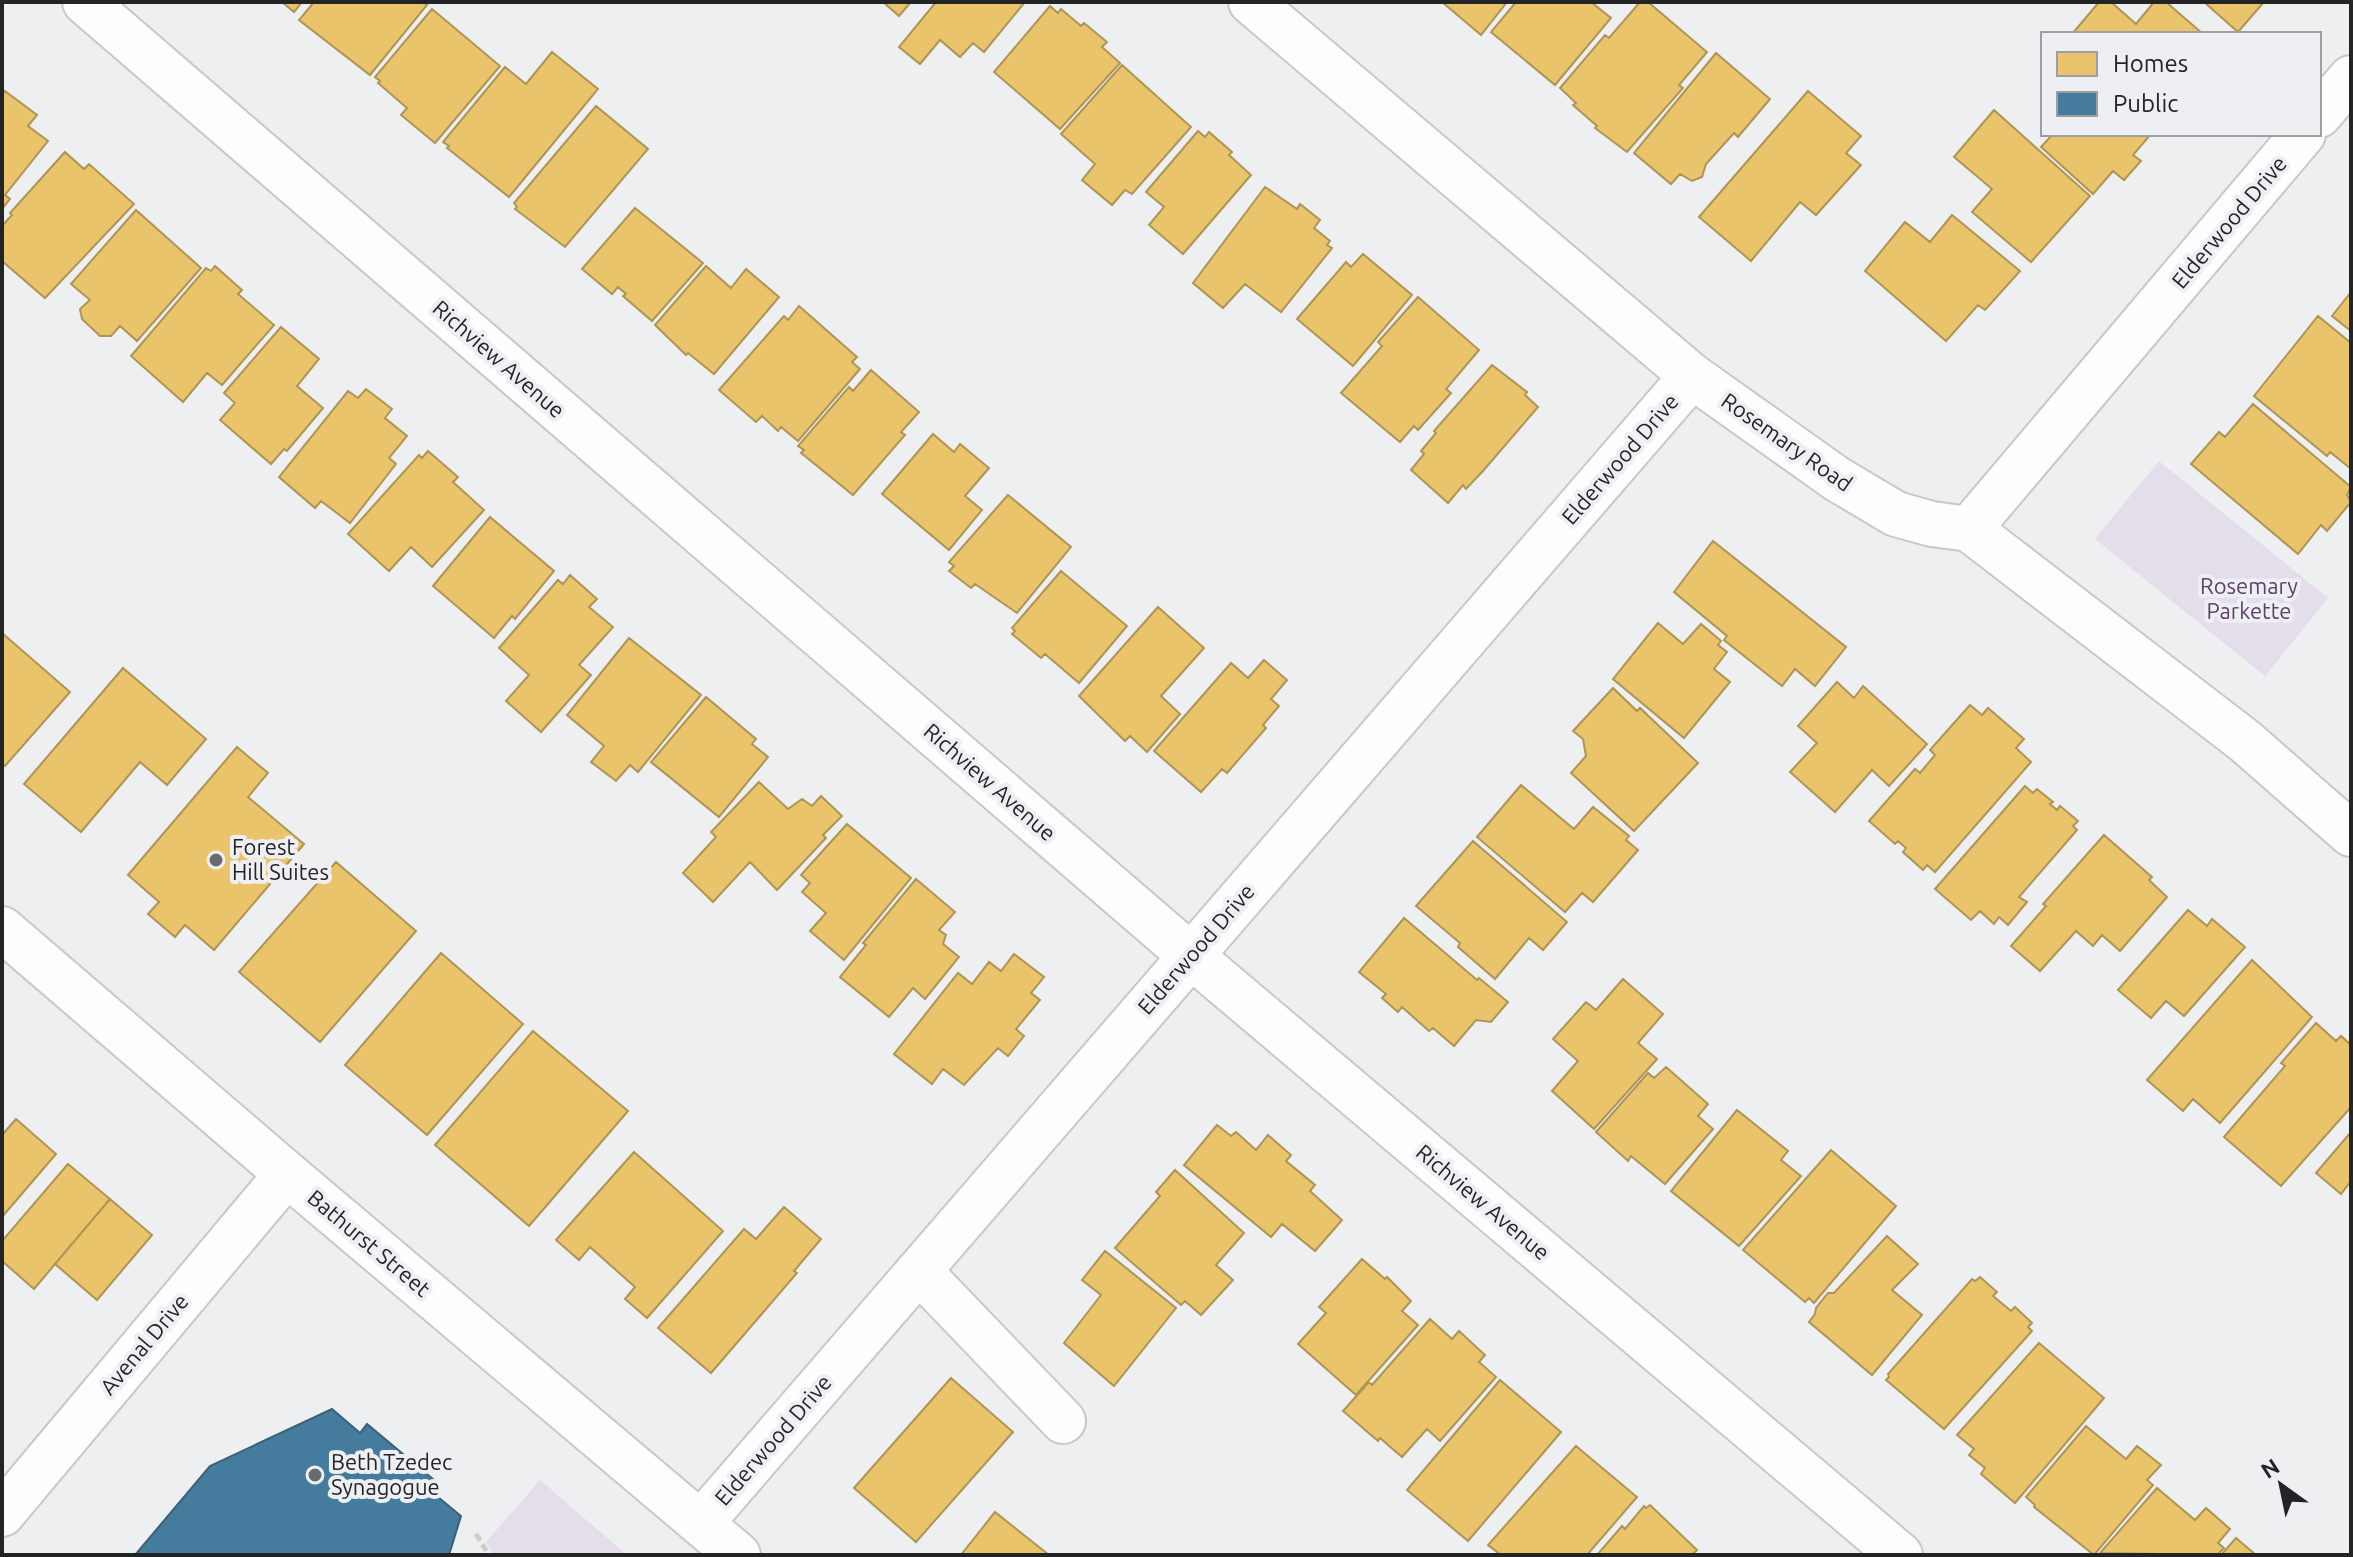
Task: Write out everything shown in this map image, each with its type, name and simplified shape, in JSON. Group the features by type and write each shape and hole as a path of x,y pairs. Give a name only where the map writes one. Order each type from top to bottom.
{"street":[{"name":"Richview Avenue","path":"85,2 1190,955 1900,1555"},
{"name":"Rosemary Road","path":"1251,2 1692,376 1837,479 1896,514 1932,524 1969,529 2245,741 2351,834"},
{"path":"2321,113 2351,78"},
{"name":"Elderwood Drive","path":"1969,529 2301,136"},
{"name":"Elderwood Drive","path":"701,1523 1692,376"},
{"name":"Bathurst Street","path":"2,929 738,1555"},
{"name":"Avenal Drive","path":"2,1514 287,1174"},
{"path":"919,1271 1063,1421"}],"path":[{"path":"476,1534 489,1555"}],"green space":[{"name":"Rosemary Parkette","path":"2159,461 2328,598 2265,676 2095,539"},
{"path":"540,1480 627,1555 493,1555 486,1542"}],"building: Homes":[{"path":"282,2 302,2 294,12"},
{"path":"314,2 423,2 427,5 370,75 299,20"},
{"path":"883,2 911,2 899,16"},
{"path":"936,2 1025,2 984,52 973,43 960,57 940,40 920,64 899,47"},
{"path":"1442,2 1507,2 1481,35"},
{"path":"1516,2 1591,2 1611,18 1555,85 1491,32"},
{"path":"1640,2 1648,2 1707,52 1679,85 1683,88 1627,152 1595,128 1597,126 1573,105 1576,103 1560,88 1605,35 1609,38"},
{"path":"2099,2 2111,2 2136,24 2154,2 2166,2 2201,32 2074,32"},
{"path":"2204,2 2264,2 2238,32"},
{"path":"1050,6 1058,13 1061,9 1081,26 1084,23 1107,42 1102,47 1120,63 1060,129 994,72"},
{"path":"432,9 500,66 435,143 401,115 407,108 375,77"},
{"path":"552,52 598,89 509,197 443,142 505,67 526,84"},
{"path":"1716,53 1770,99 1738,137 1734,133 1706,164 1702,177 1692,181 1680,174 1671,184 1634,153"},
{"path":"1122,65 1191,127 1132,194 1125,190 1112,205 1082,180 1095,164 1061,134"},
{"path":"5,91 37,115 28,126 48,141 5,195 10,199 2,209 2,95"},
{"path":"1808,91 1861,136 1846,153 1861,165 1816,215 1800,202 1751,261 1699,217"},
{"path":"596,106 648,149 565,247 515,209 514,203"},
{"path":"1994,110 2090,196 2031,262 1972,212 1992,189 1954,157"},
{"path":"1198,131 1205,137 1209,132 1232,152 1229,155 1251,175 1183,254 1149,225 1164,207 1146,192"},
{"path":"2051,136 2149,136 2133,155 2141,161 2124,180 2113,171 2093,194 2041,147"},
{"path":"65,152 84,169 89,164 134,204 45,298 2,261 2,226"},
{"path":"1265,187 1297,209 1300,204 1320,220 1314,228 1330,241 1327,245 1332,248 1281,312 1245,284 1223,308 1193,283"},
{"path":"635,208 703,263 652,321 623,296 626,294 618,287 612,294 582,269"},
{"path":"136,210 201,268 137,341 120,326 111,336 100,336 82,319 80,309 90,300 71,284"},
{"path":"1952,215 2020,271 1985,310 1978,305 1946,341 1865,271 1905,222 1930,242"},
{"path":"1363,254 1412,295 1353,366 1297,319 1346,262 1351,267"},
{"path":"215,266 242,290 238,294 274,325 222,385 207,373 183,402 131,356 206,268 211,271"},
{"path":"706,266 731,288 746,269 779,297 714,374 688,353 686,355 655,325"},
{"path":"2351,292 2351,331 2332,316"},
{"path":"1418,297 1479,350 1446,389 1451,393 1418,430 1414,426 1400,442 1341,393 1382,346 1378,342"},
{"path":"799,306 857,357 852,362 860,369 798,441 781,427 778,431 762,416 756,422 719,390 784,316 788,320"},
{"path":"2318,316 2351,343 2351,469 2330,452 2327,456 2254,396"},
{"path":"281,327 319,359 297,386 323,408 287,451 284,449 271,464 220,420 235,403 224,393"},
{"path":"1492,365 1527,392 1525,395 1538,407 1483,471 1466,489 1463,485 1448,503 1411,470 1424,454 1421,451 1436,433 1434,431"},
{"path":"871,370 919,412 901,432 905,435 853,495 801,453 804,450 798,446 849,387 853,391"},
{"path":"366,389 392,409 385,418 407,436 389,458 396,464 350,523 321,501 315,508 279,477 348,391 358,398"},
{"path":"2253,404 2351,487 2347,495 2351,502 2327,531 2321,525 2298,554 2191,464 2219,432 2225,437"},
{"path":"933,434 954,452 960,444 989,468 965,496 982,510 949,550 882,494"},
{"path":"428,451 458,477 453,482 484,510 432,567 411,547 389,571 348,534 419,455 422,458"},
{"path":"1008,495 1071,547 1017,613 975,584 971,588 949,571 954,566 949,562"},
{"path":"490,517 554,571 515,619 512,616 494,638 433,586"},
{"path":"1713,541 1846,647 1815,686 1795,669 1782,686 1724,640 1727,636 1674,592"},
{"path":"1061,571 1127,626 1079,683 1045,654 1041,658 1012,634 1015,631 1012,628"},
{"path":"570,575 597,599 589,607 613,627 579,665 591,675 541,732 506,701 529,675 499,648 558,580 563,584"},
{"path":"1158,607 1204,648 1161,696 1180,714 1147,752 1130,736 1125,741 1079,696"},
{"path":"1658,623 1683,644 1701,624 1721,641 1718,645 1727,652 1714,669 1730,682 1684,738 1613,679"},
{"path":"2,633 70,692 5,766 2,764"},
{"path":"629,638 701,695 638,772 630,765 616,781 591,762 604,746 567,715"},
{"path":"1264,660 1287,680 1271,699 1279,706 1263,725 1266,728 1227,773 1222,769 1201,792 1154,751 1231,663 1248,678"},
{"path":"123,668 206,739 167,785 140,762 81,832 24,784"},
{"path":"1837,682 1854,698 1863,686 1927,744 1889,786 1872,770 1835,812 1790,772 1817,743 1798,726"},
{"path":"1613,688 1637,711 1640,708 1698,763 1634,831 1571,773 1586,756 1583,739 1573,731"},
{"path":"706,697 756,739 752,744 768,757 719,817 651,762"},
{"path":"1970,705 1982,715 1988,708 2024,739 2016,748 2031,762 1935,872 1927,865 1923,870 1903,852 1906,848 1898,841 1895,844 1869,821 1915,769 1920,773 1935,755 1930,750"},
{"name":"Forest Hill Suites","path":"237,747 268,773 248,797 304,844 214,950 185,925 175,937 148,914 159,902 128,875"},
{"path":"759,782 788,809 802,799 812,806 821,796 842,816 823,835 826,838 777,890 750,862 713,902 683,873 716,837 711,832"},
{"path":"1521,785 1574,829 1593,807 1629,836 1626,840 1638,850 1593,902 1582,893 1565,912 1477,837"},
{"path":"2025,786 2033,793 2037,789 2053,802 2050,804 2057,810 2060,806 2078,821 2073,826 2077,830 2019,897 2027,902 2008,925 1999,917 1994,924 1980,911 1971,920 1935,889"},
{"path":"847,824 911,878 844,960 810,931 826,913 802,892 810,883 801,875"},
{"path":"2104,835 2152,877 2149,880 2167,897 2120,951 2102,935 2093,946 2076,931 2040,971 2011,946 2046,906 2043,904"},
{"path":"1473,841 1567,922 1543,950 1529,938 1495,979 1458,947 1460,943 1416,906"},
{"path":"336,862 416,931 320,1042 239,972"},
{"path":"916,879 955,912 939,930 946,935 943,944 959,957 925,999 913,988 889,1017 840,977 866,945 863,943"},
{"path":"2188,910 2207,926 2212,919 2245,947 2184,1016 2166,1001 2151,1018 2118,990"},
{"path":"1404,918 1508,1002 1491,1022 1476,1020 1454,1046 1433,1028 1429,1031 1402,1007 1398,1012 1382,998 1386,994 1359,972"},
{"path":"441,953 523,1024 427,1135 345,1065"},
{"path":"1014,954 1044,977 1031,993 1040,1000 1016,1029 1024,1036 1008,1056 998,1048 964,1085 943,1069 932,1084 894,1054 958,973 972,984 989,962 1001,971"},
{"path":"2252,960 2312,1017 2220,1123 2193,1099 2183,1111 2147,1080"},
{"path":"1623,979 1663,1014 1638,1043 1657,1059 1594,1129 1552,1091 1578,1061 1553,1039 1586,1002 1596,1010"},
{"path":"2316,1023 2336,1041 2341,1036 2351,1045 2351,1107 2281,1186 2224,1137 2285,1066 2281,1063"},
{"path":"533,1031 628,1111 529,1226 435,1145"},
{"path":"1666,1067 1708,1104 1698,1116 1713,1129 1665,1184 1631,1156 1628,1161 1596,1132 1648,1073 1654,1078"},
{"path":"1737,1110 1788,1151 1781,1160 1801,1176 1739,1246 1671,1191"},
{"path":"16,1119 56,1154 2,1217 2,1135"},
{"path":"1217,1125 1231,1136 1236,1132 1256,1150 1268,1135 1291,1155 1286,1161 1315,1185 1310,1191 1342,1220 1315,1251 1282,1224 1271,1237 1184,1165"},
{"path":"2351,1132 2351,1181 2341,1194 2316,1173"},
{"path":"1831,1150 1896,1206 1814,1303 1809,1298 1805,1302 1743,1250"},
{"path":"634,1152 723,1231 647,1318 625,1299 635,1287 590,1247 579,1260 556,1240"},
{"path":"68,1164 110,1199 34,1289 2,1261 2,1241"},
{"path":"1175,1170 1244,1233 1216,1265 1233,1280 1201,1315 1185,1301 1181,1305 1115,1248 1160,1196 1156,1192"},
{"path":"110,1199 152,1235 97,1300 55,1264"},
{"path":"784,1207 821,1239 794,1271 797,1273 711,1373 658,1328 744,1229 756,1239"},
{"path":"1887,1236 1918,1264 1892,1290 1922,1315 1872,1375 1809,1322 1828,1293 1834,1293"},
{"path":"1105,1251 1176,1308 1114,1386 1064,1343 1101,1295 1082,1280"},
{"path":"1362,1259 1385,1279 1387,1277 1411,1301 1402,1311 1418,1325 1356,1395 1298,1344 1326,1313 1319,1307"},
{"path":"1980,1277 1997,1292 1993,1296 2011,1311 2015,1307 2032,1323 2028,1327 2032,1331 1944,1429 1886,1380 1972,1279 1975,1281"},
{"path":"1430,1319 1452,1339 1459,1331 1485,1355 1479,1362 1496,1377 1440,1441 1427,1429 1402,1457 1343,1411 1369,1382 1372,1385"},
{"path":"2039,1343 2104,1398 2015,1503 1981,1474 1985,1468 1969,1455 1974,1449 1957,1435"},
{"path":"951,1378 1013,1432 916,1542 854,1488"},
{"path":"1500,1380 1561,1432 1468,1541 1407,1490"},
{"path":"2086,1426 2126,1459 2137,1446 2161,1465 2147,1480 2153,1485 2094,1555 2034,1507 2026,1497"},
{"path":"1576,1446 1637,1497 1587,1555 1501,1555 1488,1545"},
{"path":"2157,1488 2195,1520 2206,1508 2230,1529 2218,1543 2224,1548 2217,1555 2100,1553"},
{"path":"1650,1505 1697,1550 1692,1555 1597,1555 1622,1526 1625,1529 1644,1506"},
{"path":"995,1512 1049,1555 961,1555"},
{"path":"2236,1538 2256,1555 2221,1555"}],"building: Public":[{"name":"Beth Tzedec Synagogue","path":"332,1409 360,1433 367,1424 439,1484 432,1492 461,1516 449,1555 135,1555 210,1466"}],"place":[{"name":"Forest Hill Suites","path":"216,860"},
{"name":"Beth Tzedec Synagogue","path":"315,1475"}]}
